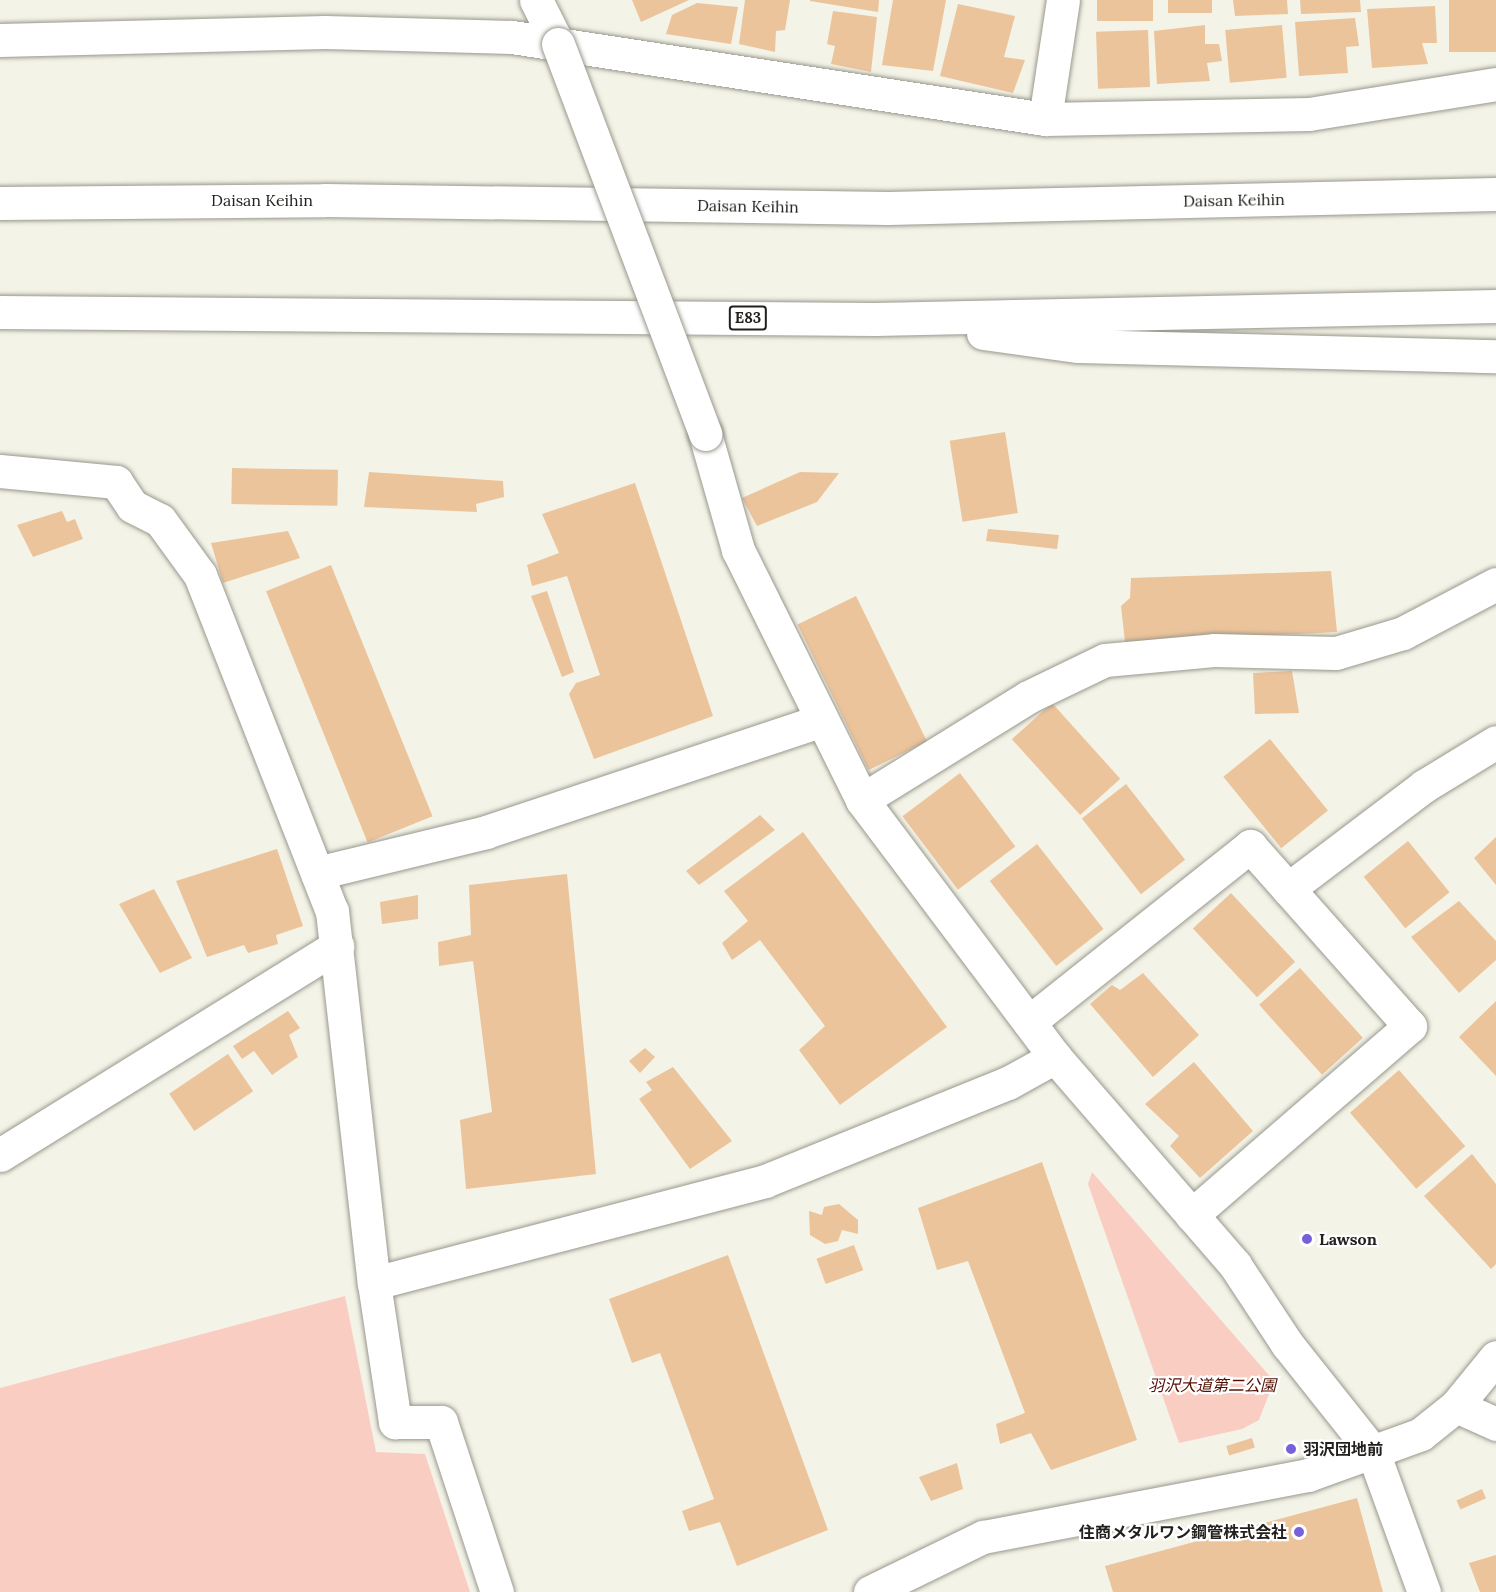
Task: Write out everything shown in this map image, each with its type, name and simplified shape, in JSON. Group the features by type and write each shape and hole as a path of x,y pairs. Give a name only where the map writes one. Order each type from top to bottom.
{"main road":[{"path":"536,0 558,44 705,434 738,550 862,800 1055,1057 1192,1215 1373,1452 1424,1592"},
{"path":"1045,119 1063,0"},
{"path":"0,40 326,32 512,37 1045,119 1309,114 1496,84"},
{"name":"Daisan Keihin","path":"0,202 325,200 888,208 1496,195"},
{"name":"E83","path":"0,312 875,319 1496,306"},
{"path":"875,319 1078,346 1496,356"},
{"path":"0,471 116,482 132,506 160,520 200,575 332,911 374,1283 395,1422 441,1422 497,1592"},
{"path":"862,800 1028,697 1105,660 1215,650 1336,653 1403,633 1496,584"},
{"path":"317,873 486,832 822,720"},
{"path":"1288,889 1424,786 1496,742"},
{"path":"1029,1022 1250,846 1410,1026 1192,1215"},
{"path":"0,1155 337,946"},
{"path":"374,1283 765,1181 1008,1083 1055,1057"},
{"path":"870,1592 983,1537 1308,1474 1421,1434 1456,1406 1496,1357"},
{"path":"1456,1406 1496,1424"}],"green space":[{"name":"羽沢大道第二公園","path":"1092,1172 1274,1381 1259,1420 1242,1429 1179,1443 1088,1184"},
{"path":"345,1296 376,1452 425,1454 470,1592 0,1592 0,1388"}],"building":[{"path":"632,0 689,0 641,22"},
{"path":"745,0 790,0 785,30 776,31 775,52 739,44"},
{"path":"879,0 878,12 810,1"},
{"path":"893,0 946,0 933,71 882,65"},
{"path":"1097,0 1153,0 1153,21 1097,21"},
{"path":"1168,0 1212,0 1212,13 1168,13"},
{"path":"1233,0 1287,0 1288,14 1235,16"},
{"path":"1300,0 1360,0 1361,12 1301,14"},
{"path":"1449,0 1496,0 1496,52 1449,52"},
{"path":"697,3 738,7 731,44 666,34 672,15"},
{"path":"958,4 1015,16 1004,57 1025,60 1013,93 940,76"},
{"path":"1435,6 1437,43 1422,43 1428,64 1372,68 1367,9"},
{"path":"833,11 877,17 871,72 831,64 835,46 827,44"},
{"path":"1355,18 1359,46 1346,47 1348,73 1299,76 1295,22"},
{"path":"1205,25 1205,44 1219,44 1222,61 1207,63 1210,81 1157,84 1154,31"},
{"path":"1282,25 1287,78 1230,83 1225,30"},
{"path":"1148,30 1150,87 1098,89 1096,32"},
{"path":"1005,432 1018,513 963,522 950,441"},
{"path":"232,468 338,470 337,506 231,504"},
{"path":"369,472 503,481 504,497 476,504 477,512 364,507"},
{"path":"800,472 839,473 817,502 757,526 742,498"},
{"path":"635,483 713,716 594,759 569,694 576,683 600,675 567,576 532,586 527,565 559,553 542,514"},
{"path":"62,511 67,522 75,519 83,539 33,557 17,525"},
{"path":"988,529 1059,535 1057,549 986,541"},
{"path":"288,531 300,558 223,583 211,543"},
{"path":"331,565 433,816 368,842 266,591"},
{"path":"1331,571 1337,632 1125,642 1121,606 1130,598 1131,578"},
{"path":"547,591 574,672 562,677 531,596"},
{"path":"856,596 927,742 869,770 798,624"},
{"path":"1292,671 1299,713 1255,714 1253,673"},
{"path":"1052,703 1120,779 1080,815 1012,739"},
{"path":"1270,739 1328,810 1281,848 1223,777"},
{"path":"960,773 1015,846 958,890 902,816"},
{"path":"1126,784 1185,860 1141,894 1082,818"},
{"path":"760,815 775,830 699,885 686,871"},
{"path":"803,832 947,1027 840,1105 799,1050 825,1026 760,940 732,960 722,943 748,921 724,891"},
{"path":"1496,837 1496,885 1474,858"},
{"path":"1408,841 1450,892 1405,928 1364,877"},
{"path":"1037,844 1103,929 1056,966 990,881"},
{"path":"277,849 303,926 276,935 278,944 248,953 244,945 207,957 176,881"},
{"path":"567,874 596,1174 466,1189 460,1120 492,1112 473,961 439,966 438,942 471,935 469,885"},
{"path":"154,889 192,958 160,973 119,904"},
{"path":"1231,893 1295,962 1257,997 1193,928"},
{"path":"418,895 418,919 382,924 380,902"},
{"path":"1459,901 1496,941 1496,960 1459,993 1411,937"},
{"path":"1300,968 1363,1038 1322,1075 1259,1005"},
{"path":"1143,973 1199,1035 1153,1077 1090,1004 1112,985 1120,990"},
{"path":"1496,1001 1496,1076 1459,1037"},
{"path":"288,1011 300,1028 289,1035 298,1057 272,1075 254,1051 242,1059 233,1046"},
{"path":"645,1048 655,1057 640,1073 629,1061"},
{"path":"228,1054 253,1091 194,1131 169,1094"},
{"path":"1194,1062 1253,1131 1200,1178 1170,1146 1179,1136 1145,1104"},
{"path":"673,1067 732,1141 690,1169 639,1099 652,1090 646,1082"},
{"path":"1399,1070 1465,1146 1416,1189 1350,1113"},
{"path":"1472,1154 1496,1184 1496,1264 1491,1269 1424,1196"},
{"path":"1042,1162 1137,1440 1051,1470 1031,1433 1000,1444 996,1424 1025,1413 968,1261 937,1270 918,1208"},
{"path":"839,1204 858,1220 858,1234 842,1230 838,1241 825,1244 810,1235 809,1211 822,1215 824,1207"},
{"path":"854,1245 863,1270 826,1284 816,1259"},
{"path":"728,1255 828,1530 737,1566 720,1522 689,1531 682,1511 714,1499 660,1353 632,1363 609,1299"},
{"path":"1252,1438 1255,1448 1229,1455 1226,1446"},
{"path":"957,1463 963,1489 931,1501 919,1477"},
{"path":"1482,1489 1486,1498 1460,1510 1456,1500"},
{"name":"住商メタルワン鋼管株式会社","path":"1357,1498 1383,1592 1113,1592 1105,1566"},
{"path":"1496,1555 1496,1592 1480,1592 1469,1563"}],"place":[{"name":"Lawson","path":"1307,1239"},
{"name":"羽沢団地前","path":"1291,1449"},
{"name":"住商メタルワン鋼管株式会社","path":"1299,1532"}]}
